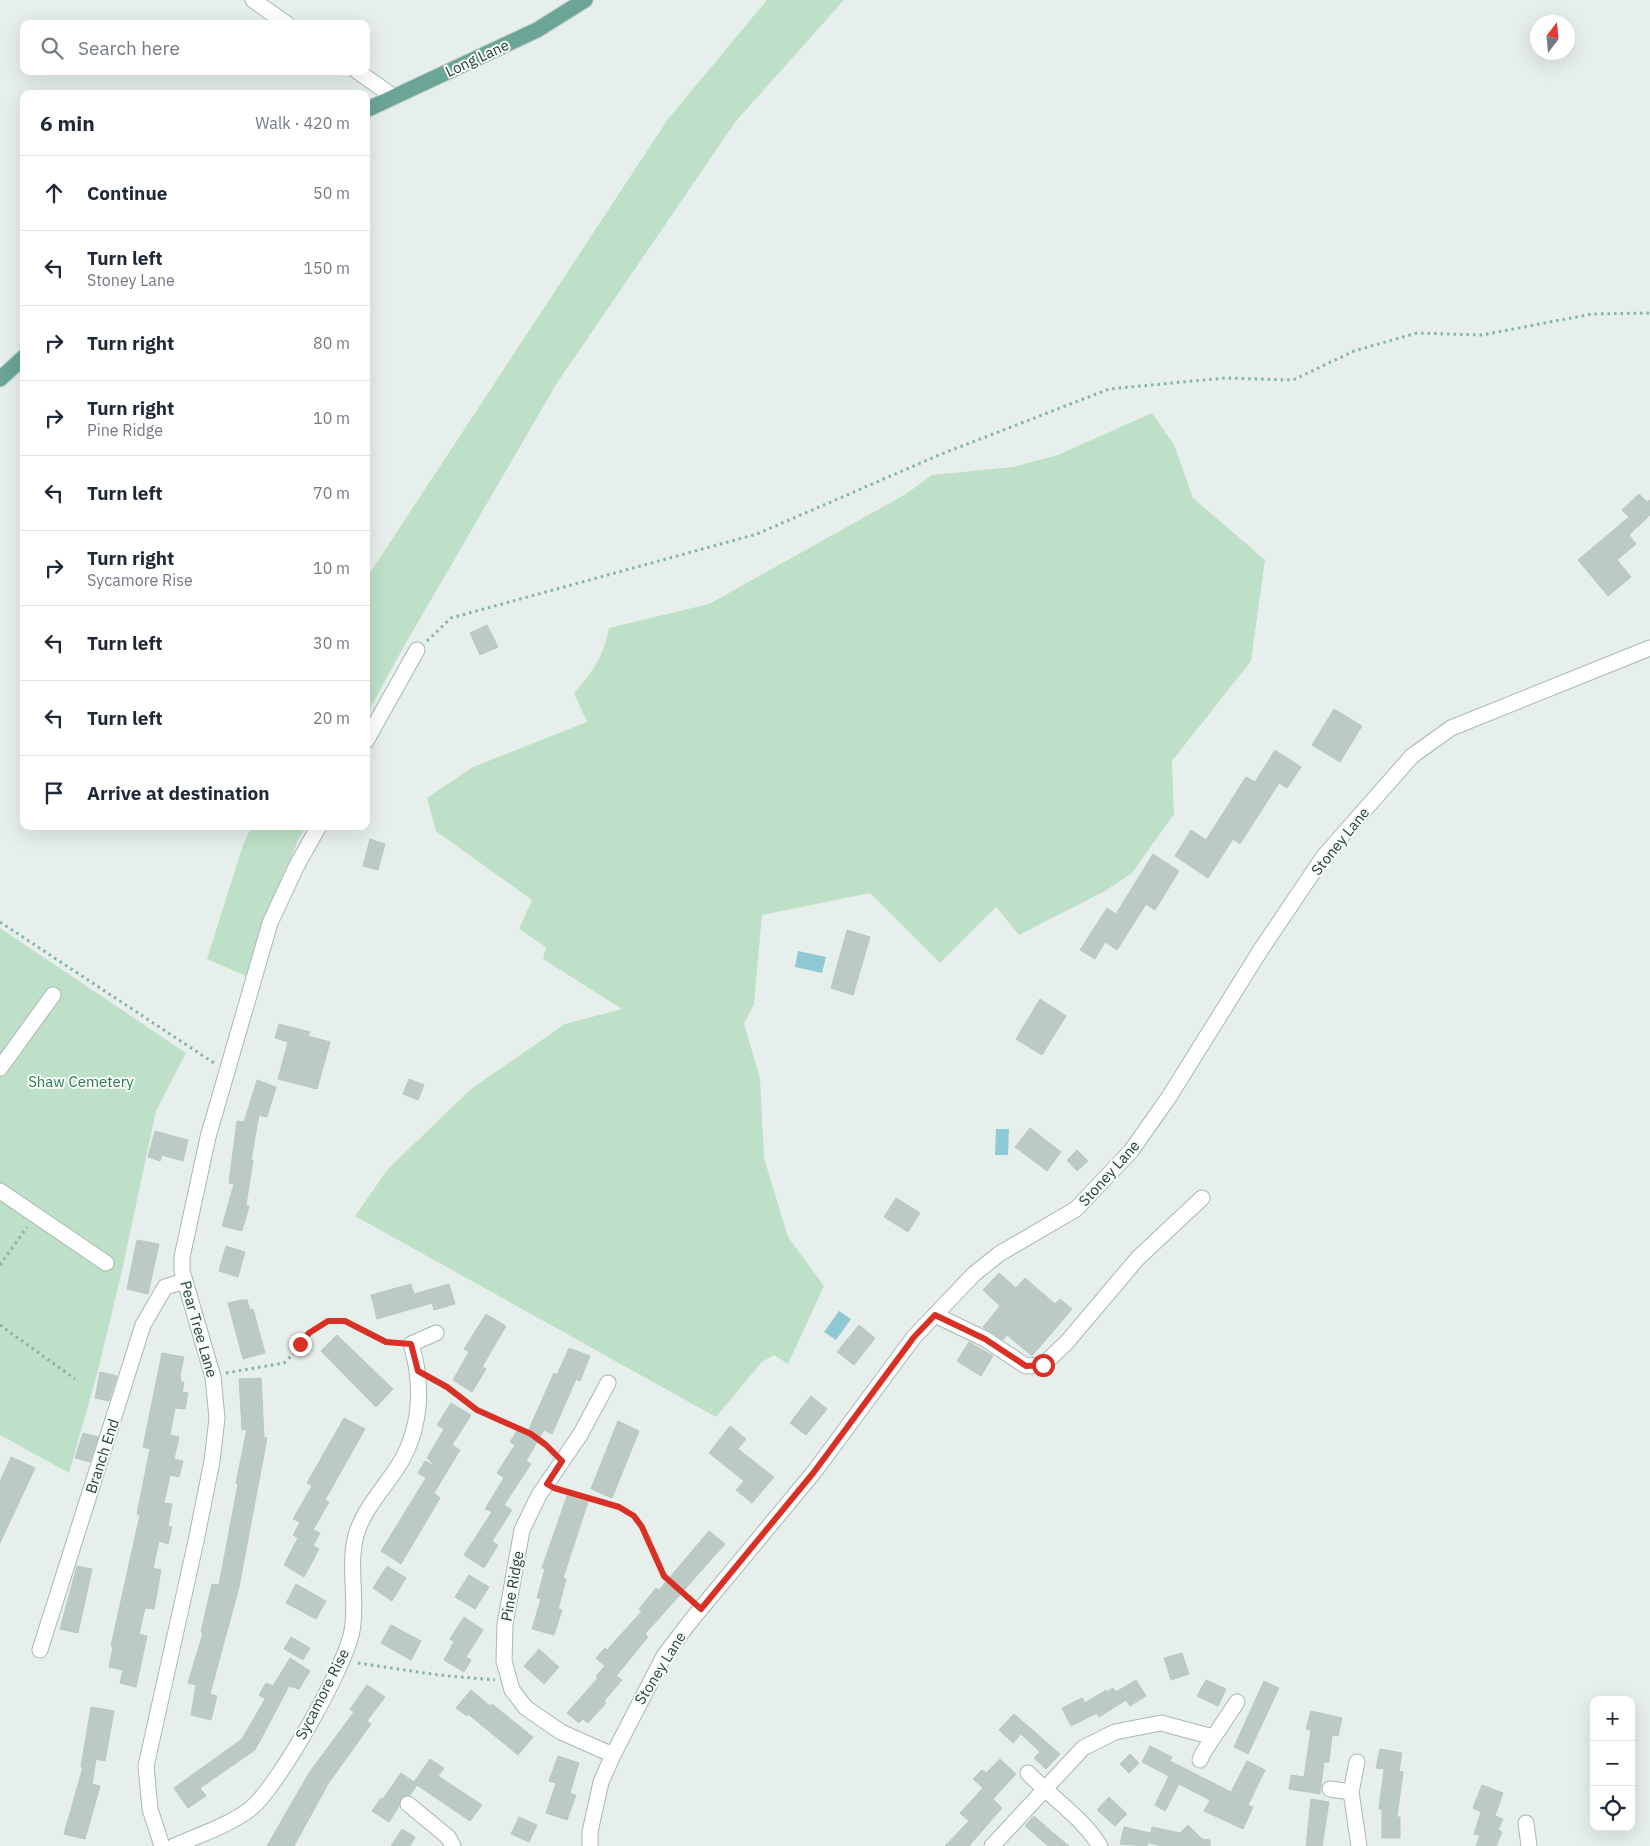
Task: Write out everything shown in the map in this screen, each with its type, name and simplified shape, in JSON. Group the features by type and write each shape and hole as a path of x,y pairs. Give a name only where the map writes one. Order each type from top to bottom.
{"main road":[{"name":"Long Lane","path":"370,108 537,30 584,0"},
{"path":"0,379 20,361"}],"street":[{"path":"253,0 281,20"},
{"path":"363,75 394,97"},
{"name":"Stoney Lane","path":"590,1846 590,1832 601,1782 664,1656 814,1472 914,1337 974,1274 999,1254 1076,1209 1131,1151 1169,1097 1260,951 1324,856 1412,756 1451,728 1650,648"},
{"path":"370,734 417,650"},
{"name":"Pear Tree Lane","path":"162,1846 149,1800 146,1766 179,1625 212,1461 217,1418 213,1377 185,1281 182,1257 187,1224 226,1071 270,923 297,865 317,830"},
{"path":"0,1068 52,994"},
{"path":"0,1191 106,1263"},
{"path":"935,1315 985,1339 1026,1366 1043,1365 1067,1342 1138,1258 1202,1198"},
{"name":"Branch End","path":"40,1650 143,1325 165,1287 185,1281"},
{"path":"411,1344 436,1333"},
{"name":"Sycamore Rise","path":"174,1846 232,1820 249,1810 262,1798 279,1776 343,1658 352,1631 353,1556 357,1532 371,1506 398,1467 410,1443 419,1405 418,1371 411,1344"},
{"name":"Pine Ridge","path":"608,1383 580,1435 539,1495 522,1530 505,1624 504,1661 512,1690 526,1708 561,1732 613,1755"},
{"path":"1200,1760 1237,1702"},
{"path":"992,1846 1083,1748 1115,1732 1161,1723 1213,1737"},
{"path":"1357,1762 1351,1792 1360,1846"},
{"path":"1028,1773 1044,1790 1063,1804 1094,1836 1100,1846"},
{"path":"1330,1789 1351,1792"},
{"path":"408,1804 448,1837 453,1846"},
{"path":"1526,1823 1529,1846"}],"path":[{"path":"417,650 451,618 757,534 940,455 1109,389 1225,378 1293,380 1354,351 1417,333 1482,335 1592,314 1650,313"},
{"path":"0,922 226,1071"},
{"path":"0,1265 35,1215"},
{"path":"213,1377 284,1363 309,1333 328,1321 345,1321 386,1342 411,1344"},
{"path":"0,1325 75,1378"},
{"path":"418,1371 447,1387 477,1410 531,1434 546,1445 562,1461"},
{"path":"547,1484 554,1488 619,1507 634,1516 642,1527 664,1576 701,1609"},
{"path":"343,1658 438,1675 508,1680"}],"green space":[{"path":"767,0 844,0 736,121 557,383 370,708 370,573 668,119"},
{"path":"1152,413 1174,445 1193,498 1265,560 1251,661 1172,761 1174,814 1132,873 1105,891 1019,935 996,907 940,963 870,893 762,915 754,1004 744,1024 760,1078 764,1158 788,1237 824,1286 788,1364 774,1355 762,1362 716,1417 355,1216 388,1169 471,1089 565,1024 622,1009 543,959 546,947 519,929 532,900 436,831 427,798 473,767 587,722 574,693 587,678 601,656 609,628 709,604 906,494 932,475 1013,467 1058,455"},
{"path":"250,830 304,830 298,840 246,976 207,959 243,845"},
{"name":"Shaw Cemetery","path":"0,928 186,1053 156,1111 121,1275 97,1374 69,1473 0,1435"}],"water":[{"path":"798,951 826,957 822,973 795,967"},
{"path":"996,1129 1009,1129 1008,1155 995,1155"},
{"path":"839,1311 851,1319 836,1340 824,1332"}],"building":[{"path":"1639,494 1647,502 1650,500 1650,515 1629,535 1636,544 1617,560 1631,577 1608,596 1578,560 1629,517 1622,510"},
{"path":"487,625 498,647 480,655 470,633"},
{"path":"1334,709 1362,726 1340,762 1312,745"},
{"path":"1275,750 1301,767 1287,788 1279,783 1240,844 1233,839 1208,878 1175,856 1191,830 1206,840 1246,777 1255,782"},
{"path":"370,839 385,844 378,870 363,866"},
{"path":"1153,854 1179,871 1155,910 1146,904 1117,950 1105,942 1095,959 1080,950 1107,908 1116,914"},
{"path":"847,930 870,937 853,995 831,988"},
{"path":"1040,999 1066,1016 1042,1055 1016,1039"},
{"path":"279,1024 310,1032 308,1036 330,1042 317,1089 278,1079 288,1042 275,1038"},
{"path":"409,1079 424,1085 418,1100 403,1094"},
{"path":"257,1080 276,1087 267,1117 259,1115 246,1205 249,1206 242,1231 222,1226 234,1184 229,1183 237,1121 244,1122"},
{"path":"1030,1128 1061,1152 1047,1171 1015,1147"},
{"path":"155,1131 188,1140 183,1161 162,1155 160,1161 148,1157"},
{"path":"1077,1150 1088,1161 1077,1171 1067,1160"},
{"path":"896,1198 920,1213 908,1232 884,1217"},
{"path":"137,1240 159,1244 148,1294 127,1289"},
{"path":"226,1246 245,1252 238,1277 219,1271"},
{"path":"999,1273 1016,1288 1025,1278 1055,1304 1060,1299 1072,1309 1032,1356 1007,1335 1003,1340 983,1327 1000,1306 983,1290"},
{"path":"411,1284 414,1294 449,1284 455,1304 434,1310 432,1303 377,1319 371,1295"},
{"path":"247,1300 250,1310 253,1309 265,1353 243,1359 228,1303"},
{"path":"486,1314 506,1326 482,1367 486,1369 472,1392 453,1380 469,1352 464,1349"},
{"path":"859,1325 875,1338 854,1365 837,1352"},
{"path":"337,1335 393,1389 376,1407 321,1351"},
{"path":"969,1342 993,1356 981,1376 957,1361"},
{"path":"569,1348 590,1356 580,1381 576,1379 552,1434 544,1430 526,1461 531,1464 504,1505 512,1510 492,1541 498,1545 484,1568 464,1555 492,1512 485,1509 504,1478 497,1473 515,1445 510,1442 517,1431 526,1436 554,1373 557,1375"},
{"path":"162,1353 184,1357 180,1375 181,1382 184,1382 182,1392 188,1393 185,1409 175,1408 170,1435 179,1437 174,1459 183,1461 179,1477 170,1475 164,1503 172,1504 168,1526 172,1527 168,1544 159,1541 153,1568 161,1570 154,1609 145,1608 139,1634 147,1636 136,1687 120,1683 123,1670 109,1667 113,1647 111,1646 140,1515 137,1514 150,1449 143,1447"},
{"path":"100,1372 117,1376 109,1401 95,1398"},
{"path":"261,1378 264,1437 267,1438 239,1587 210,1694 217,1696 211,1720 191,1715 196,1685 188,1683 203,1633 201,1632 212,1584 219,1585 238,1484 236,1483 247,1429 242,1430 239,1379"},
{"path":"811,1396 827,1409 806,1435 790,1423"},
{"path":"451,1403 471,1415 452,1445 460,1450 434,1493 440,1498 401,1564 381,1551 426,1478 418,1473 425,1461 436,1467 427,1458 444,1429 437,1425"},
{"path":"344,1418 365,1429 325,1500 329,1502 313,1530 320,1533 313,1546 319,1549 304,1577 284,1565 298,1538 293,1535 300,1522 293,1519 312,1486 307,1483"},
{"path":"618,1421 639,1431 612,1498 591,1489"},
{"path":"730,1426 746,1439 738,1449 774,1477 752,1503 736,1490 744,1481 709,1453"},
{"path":"83,1433 98,1437 90,1462 75,1458"},
{"path":"11,1457 35,1468 0,1543 0,1482"},
{"path":"567,1496 588,1502 563,1578 566,1579 558,1609 562,1610 554,1635 532,1629 541,1599 537,1598 545,1569 542,1568"},
{"path":"709,1531 725,1544 645,1634 648,1637 616,1676 622,1680 604,1701 606,1703 588,1723 583,1719 579,1723 567,1713 598,1678 596,1676 605,1666 596,1658 605,1648 607,1650 642,1611 639,1609 656,1588 659,1590"},
{"path":"77,1566 92,1569 78,1633 60,1629"},
{"path":"387,1566 406,1578 392,1601 373,1588"},
{"path":"469,1575 489,1587 475,1609 455,1597"},
{"path":"296,1584 326,1601 316,1619 286,1603"},
{"path":"464,1617 483,1630 466,1657 471,1660 464,1672 444,1660 454,1642 450,1639"},
{"path":"391,1625 421,1641 411,1660 381,1643"},
{"path":"291,1637 310,1648 303,1660 284,1649"},
{"path":"539,1649 559,1667 544,1684 524,1666"},
{"path":"1182,1653 1189,1674 1171,1680 1164,1658"},
{"path":"290,1658 310,1671 299,1689 289,1686 255,1750 200,1788 206,1796 188,1808 174,1788 242,1739 265,1699 259,1695 266,1683 273,1686"},
{"path":"1136,1680 1146,1696 1130,1706 1126,1700 1099,1717 1097,1713 1071,1726 1062,1708 1082,1698 1085,1703 1106,1690 1107,1692 1113,1688 1116,1692"},
{"path":"1206,1680 1226,1689 1218,1706 1197,1696"},
{"path":"1264,1681 1279,1688 1248,1754 1234,1747"},
{"path":"367,1685 385,1697 367,1721 371,1724 328,1784 294,1846 267,1846 309,1773 354,1712 350,1709"},
{"path":"471,1690 490,1706 492,1704 533,1737 518,1755 468,1714 467,1716 456,1708"},
{"path":"91,1707 114,1711 105,1761 96,1759 92,1784 100,1786 85,1839 64,1834 83,1767 81,1767"},
{"path":"1311,1711 1342,1718 1338,1736 1332,1735 1329,1762 1324,1762 1320,1794 1289,1789 1291,1775 1304,1777 1311,1730 1306,1729"},
{"path":"1014,1714 1060,1754 1046,1769 1034,1758 1040,1752 1021,1734 1013,1743 999,1730"},
{"path":"1150,1746 1172,1757 1170,1761 1231,1792 1247,1761 1265,1770 1248,1805 1253,1807 1243,1829 1204,1811 1210,1800 1179,1784 1165,1811 1155,1805 1169,1776 1142,1762"},
{"path":"1380,1749 1402,1753 1399,1771 1403,1772 1397,1817 1400,1817 1400,1838 1382,1838 1382,1809 1379,1809 1384,1769 1376,1768"},
{"path":"1130,1754 1139,1763 1129,1773 1120,1764"},
{"path":"558,1756 579,1763 570,1793 576,1795 567,1820 546,1813 556,1783 549,1781"},
{"path":"430,1759 444,1768 438,1776 482,1805 470,1821 417,1785 410,1795 401,1798 399,1806 389,1822 372,1811 401,1773 414,1782"},
{"path":"1000,1759 1016,1774 993,1799 1002,1808 969,1846 945,1846 969,1821 960,1813 983,1788 973,1779 982,1770 986,1773"},
{"path":"1482,1785 1503,1793 1495,1816 1503,1819 1498,1830 1502,1832 1496,1846 1476,1846 1480,1835 1474,1834 1481,1812 1473,1808"},
{"path":"1109,1797 1127,1814 1115,1826 1097,1810"},
{"path":"1311,1799 1329,1802 1322,1846 1306,1846"},
{"path":"1034,1816 1069,1846 1048,1846 1025,1826"},
{"path":"519,1817 537,1825 529,1842 511,1834"},
{"path":"1188,1825 1202,1839 1210,1840 1210,1846 1163,1846 1149,1843 1152,1827 1180,1833"},
{"path":"1124,1827 1150,1833 1147,1846 1120,1844"},
{"path":"402,1829 415,1837 410,1846 391,1846"}],"route":[{"path":"300,1344 309,1333 328,1321 345,1321 364,1329 386,1342 411,1344 418,1371 447,1387 477,1410 531,1434 546,1445 562,1461 547,1484 554,1488 619,1507 634,1516 642,1527 664,1576 701,1609 814,1472 914,1337 935,1315 985,1339 1026,1366 1043,1365"}]}
